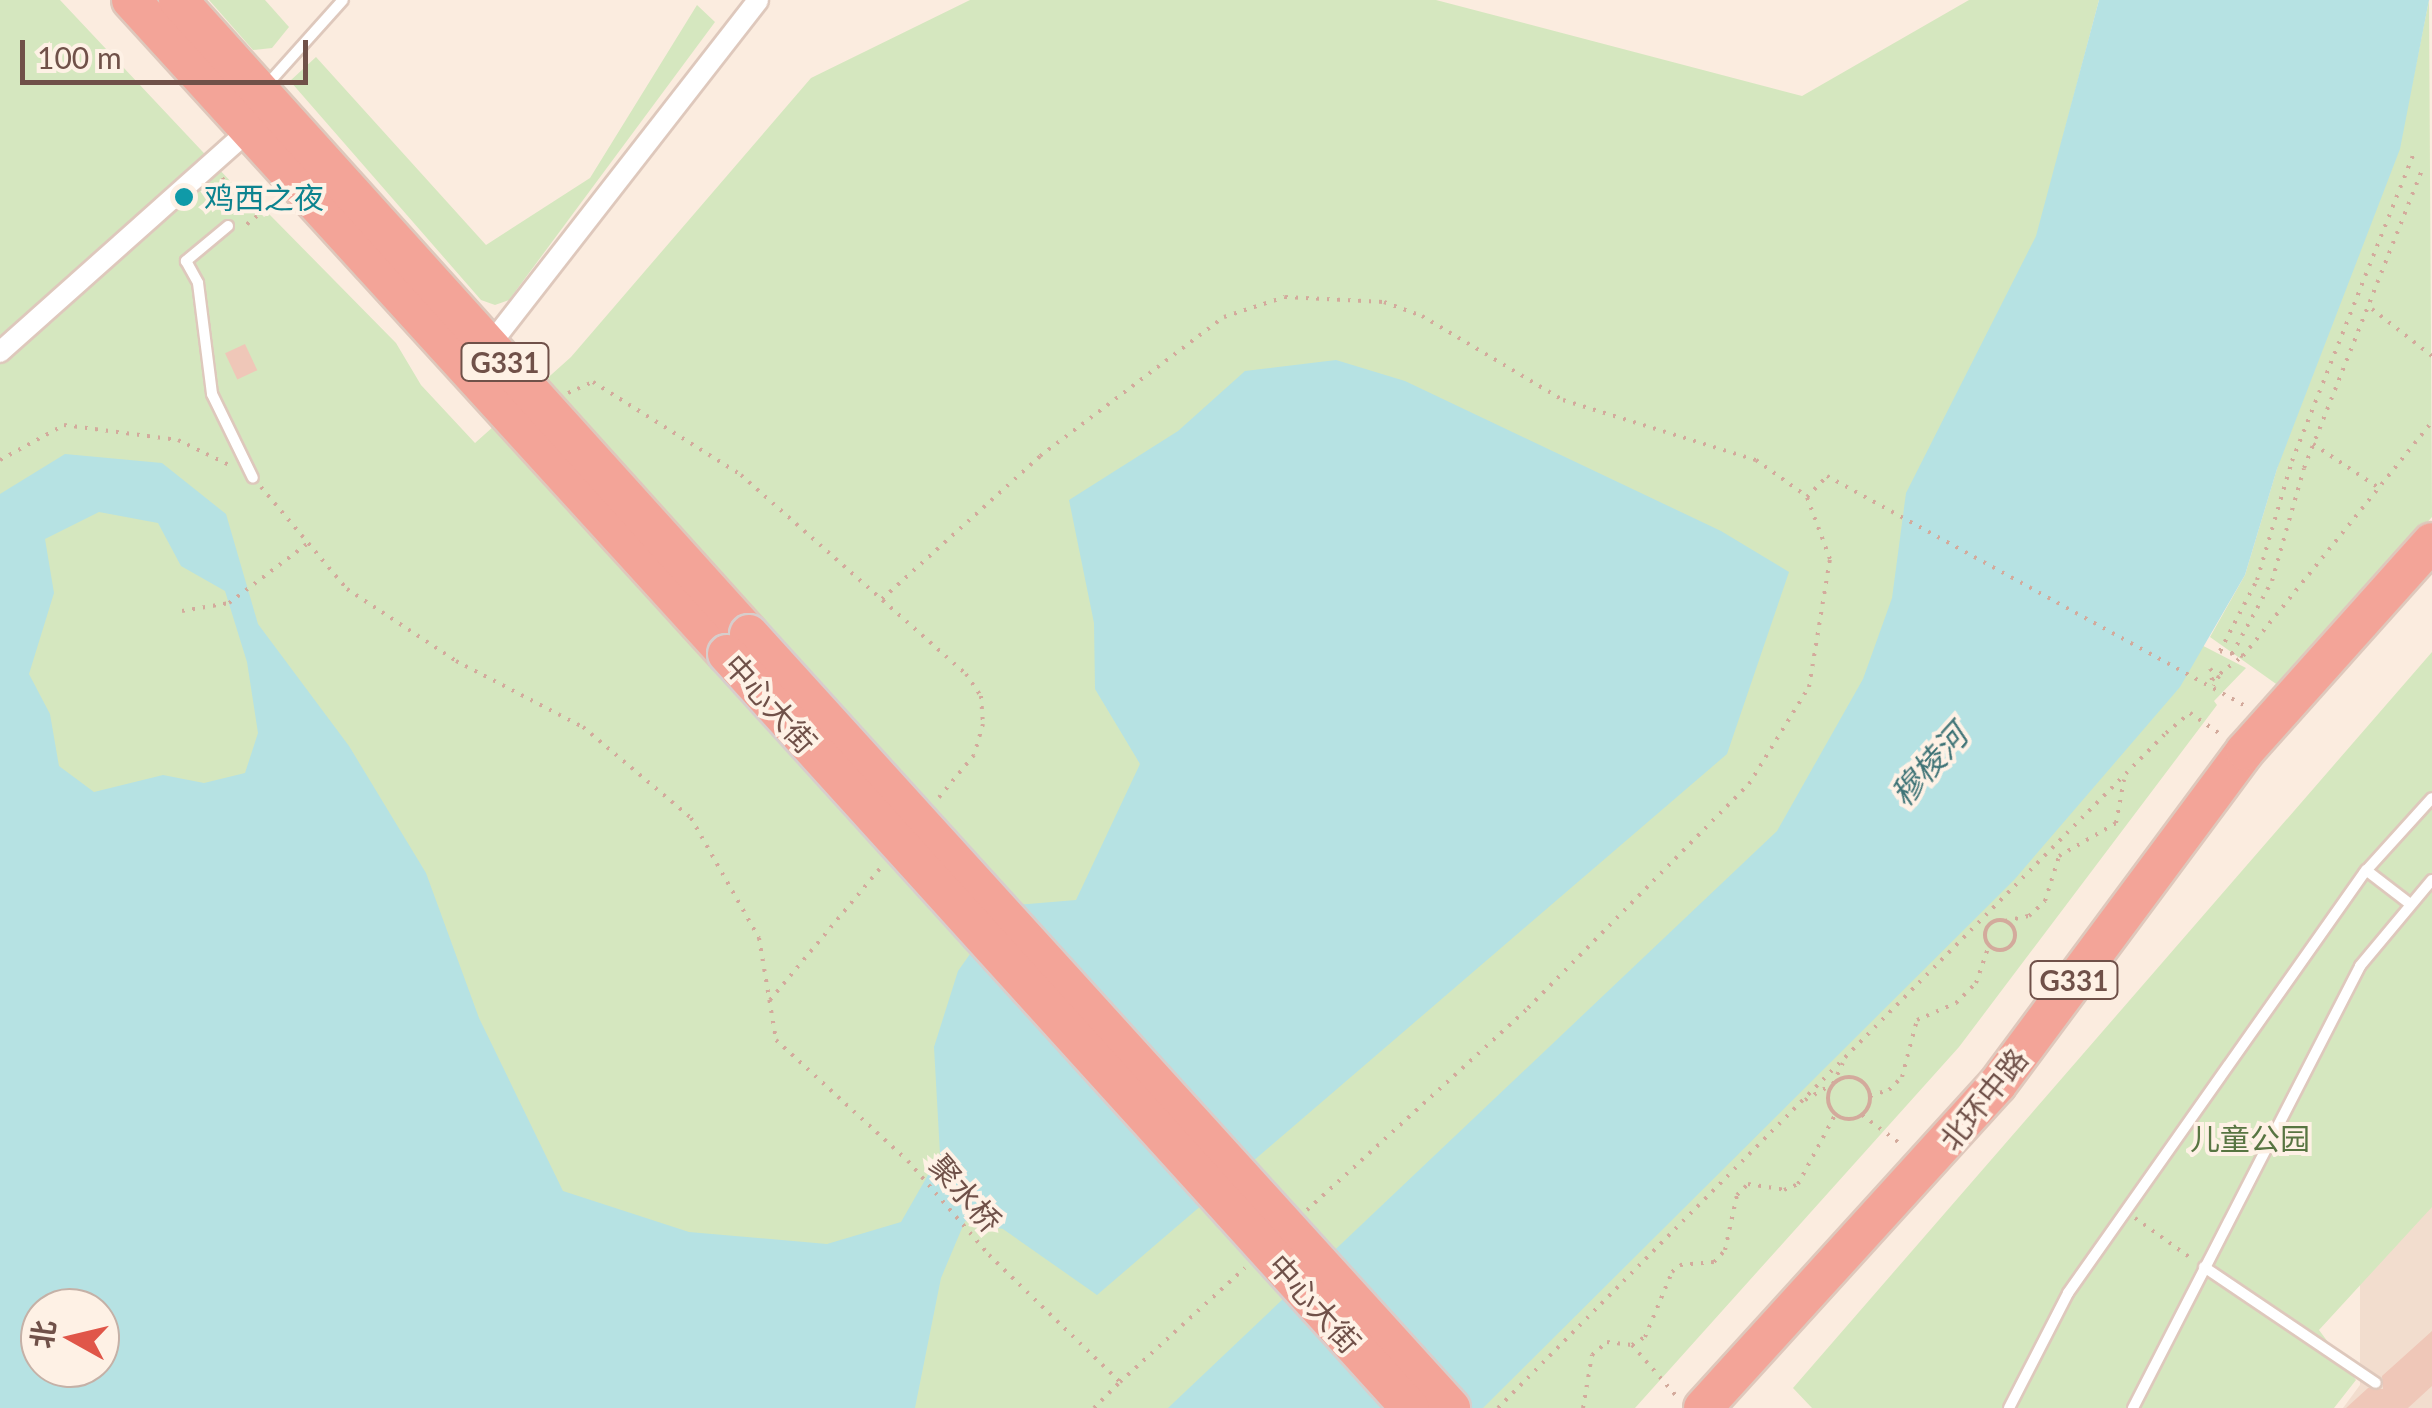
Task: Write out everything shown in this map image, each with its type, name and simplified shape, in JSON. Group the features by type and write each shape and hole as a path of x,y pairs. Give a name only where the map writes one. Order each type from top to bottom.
{"highway":[{"name":"中心大街","path":"131,0 490,346 548,409 738,644 1410,1408"},
{"name":"中心大街","path":"178,0 248,113 1451,1408"},
{"name":"北环中路","path":"1702,1408 1929,1166 1997,1085 2245,751 2432,542"},
{"name":"北环中路","path":"1729,1408 2021,1084 2193,848 2432,570"}],"street":[{"path":"490,346 758,0"},
{"path":"0,352 208,164 248,113"}],"lane":[{"path":"248,113 343,0"},
{"path":"228,226 186,261 198,283 212,394 254,478"},
{"path":"2009,1408 2068,1293 2366,870 2432,798"},
{"path":"2366,870 2409,903"},
{"path":"2133,1408 2360,966 2432,880"},
{"path":"2204,1268 2376,1383"}],"path":[{"path":"2243,656 2220,651 2256,580 2292,462 2415,150"},
{"path":"208,164 257,216 240,230 228,226"},
{"path":"2232,654 2272,581 2313,444 2372,309 2423,167"},
{"path":"882,598 1040,456 1224,318 1285,298 1384,302 1422,316 1562,400 1756,460 1807,497 1830,559 1809,687 1749,784 1528,1008 1295,1222"},
{"path":"2372,309 2432,356"},
{"path":"548,409 582,383 593,382 741,475 956,664 981,696 983,724 974,755 935,801"},
{"path":"2213,683 2243,656 2432,422"},
{"path":"0,460 64,425 178,440 254,478"},
{"path":"2313,444 2378,488"},
{"path":"1807,497 1827,476 2213,683 2271,722"},
{"name":"聚水桥","path":"254,478 346,589 456,662 583,727 692,818 759,938 776,1040 908,1161 989,1255 1120,1382"},
{"path":"182,611 229,603 308,543"},
{"path":"1498,1408 2190,714 2245,751"},
{"path":"2060,856 2116,823 2124,778"},
{"path":"1862,1115 1870,1096 1889,1090 1902,1077 1917,1020 1956,1003 1976,983 1989,946 1987,927 2028,916 2045,901 2060,856 2058,847"},
{"path":"770,1000 884,862"},
{"path":"1989,946 2002,950 2014,942 2006,922"},
{"path":"1836,1114 1828,1103 1846,1057"},
{"path":"1801,1102 1833,1084 1858,1079 1870,1096"},
{"path":"1836,1114 1862,1115 1929,1166"},
{"path":"1632,1345 1654,1320 1672,1272 1714,1262 1725,1250 1737,1194 1748,1184 1784,1190 1798,1184 1836,1114"},
{"path":"2125,1211 2204,1268"},
{"path":"1094,1408 1251,1262"},
{"path":"1583,1408 1592,1355 1607,1342 1632,1345 1688,1408"}],"shaded area":[{"path":"2432,1202 2432,1408 2343,1408 2360,1385 2360,1267"}],"green space":[{"path":"0,0 60,0 264,217 269,214 396,343 421,385 475,443 571,357 811,78 970,0 1436,0 1802,96 1969,0 2099,0 2037,236 1907,493 2246,668 2214,701 2217,705 1959,1047 1635,1408 0,1408"},
{"path":"209,0 265,0 289,27 272,48 253,50"},
{"path":"2429,0 2432,517 2279,686 2210,637 2245,575 2279,462 2399,149"},
{"path":"697,5 715,22 509,300 495,305 481,300 290,81 316,57 486,245 590,178"},
{"name":"儿童公园","path":"2432,652 2432,1207 2319,1330 2356,1380 2334,1408 1812,1408 1793,1388"}],"water":[{"name":"穆棱河","path":"2099,0 2429,0 2400,149 2277,469 2245,575 2180,687 2014,880 1483,1408 1168,1408 1777,831 1863,679 1892,598 1906,493 2036,236"},
{"path":"1336,360 1405,381 1721,531 1789,572 1727,754 1097,1295 1003,1229 965,1221 941,1278 915,1408 0,1408 0,494 65,454 162,463 226,514 258,624 349,746 426,873 479,1018 563,1191 689,1232 827,1244 901,1222 940,1154 934,1047 958,971 1004,906 1076,900 1140,764 1095,689 1094,623 1069,500 1178,431 1245,371","holes":["99,512 158,523 181,566 225,591 247,662 258,733 245,773 204,783 163,775 94,792 59,766 50,714 29,674 54,593 45,539"]}],"building":[{"path":"245,344 257,370 237,380 225,353"},
{"path":"2432,1331 2432,1386 2408,1408 2346,1408 2368,1388 2383,1389 2382,1376"}],"place":[{"name":"鸡西之夜","path":"184,197"}]}
